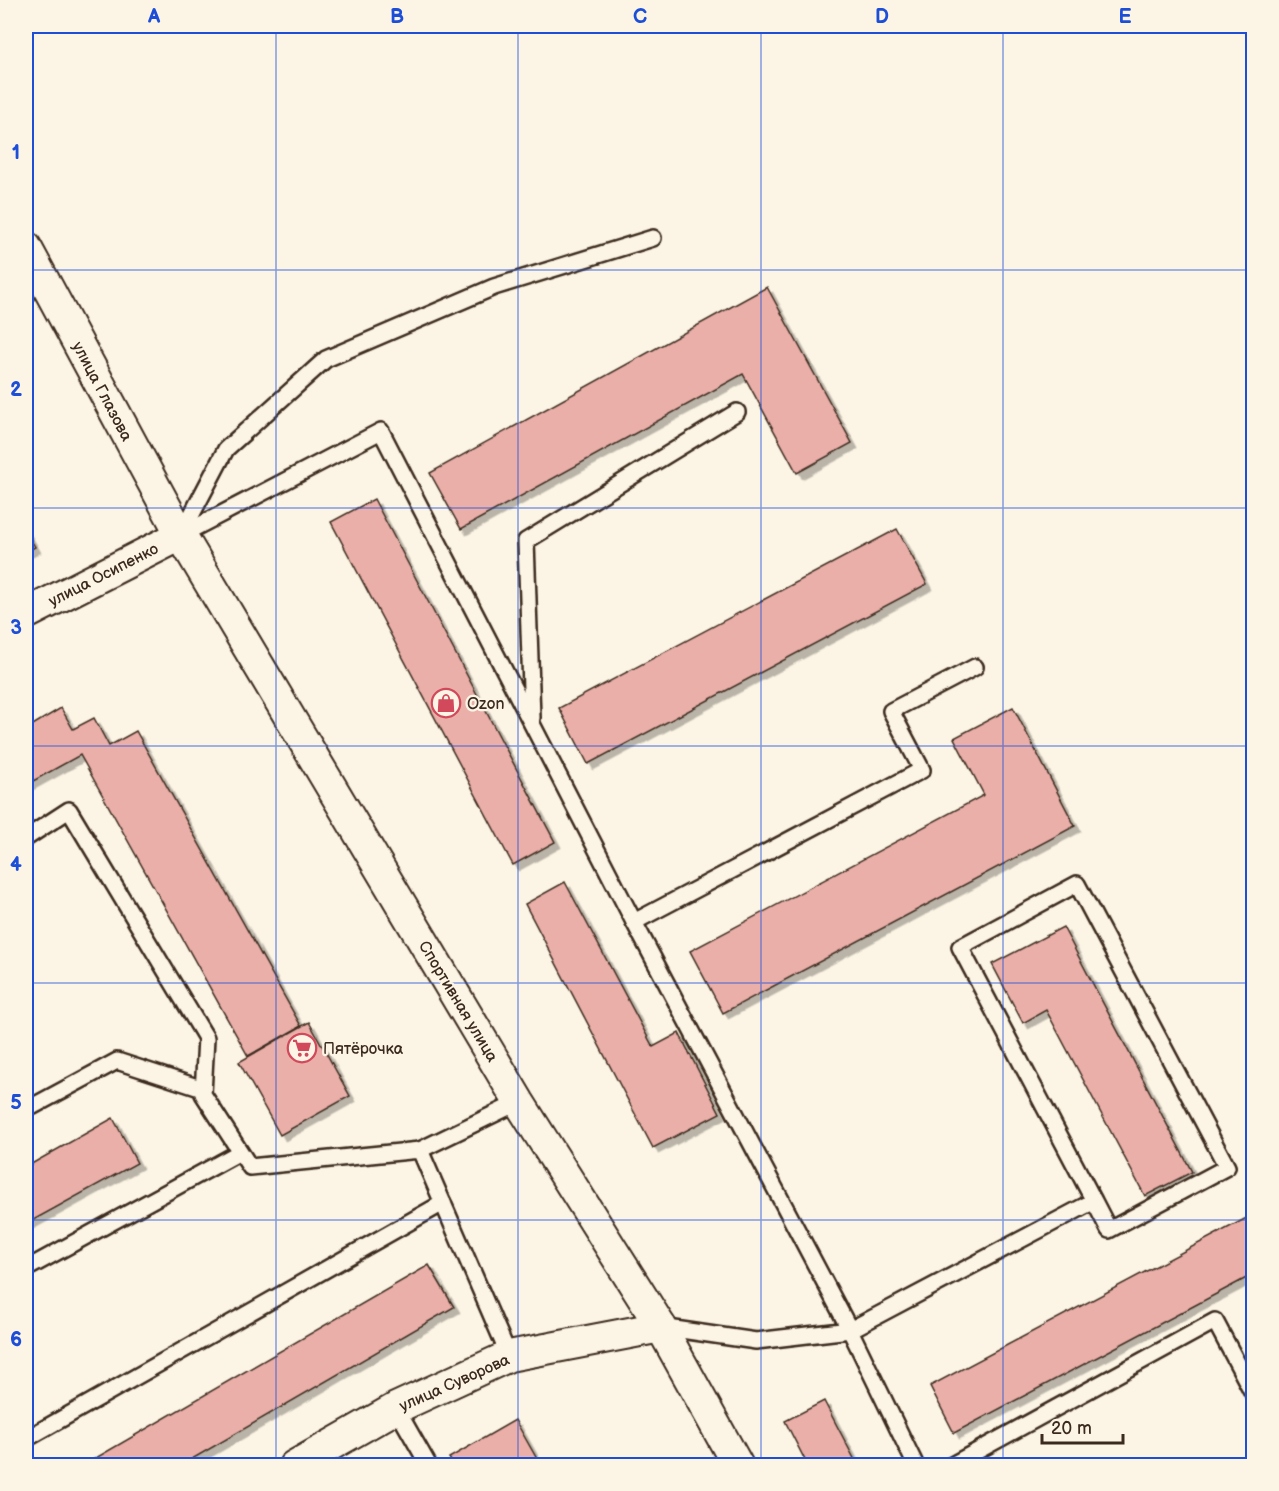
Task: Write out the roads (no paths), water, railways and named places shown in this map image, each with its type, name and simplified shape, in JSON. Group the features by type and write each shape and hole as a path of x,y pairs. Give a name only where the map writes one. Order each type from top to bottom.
{"street":[{"name":"улица Глазова","path":"26,247 181,536"},
{"name":"улица Осипенко","path":"26,614 181,536"},
{"name":"Спортивная улица","path":"181,536 519,1102 661,1327 738,1466"},
{"name":"улица Суворова","path":"294,1466 396,1408 509,1356 661,1327"}],"lane":[{"path":"181,536 226,448 326,359 494,287 653,238"},
{"path":"533,724 526,541 737,412"},
{"path":"181,536 381,431 634,922 850,1330 916,1466"},
{"path":"634,922 922,770 891,711 975,667"},
{"path":"26,838 69,810 206,1038 202,1094 250,1167 420,1150 519,1102"},
{"path":"1077,884 1227,1167 1109,1230 1094,1201 960,947 1077,884"},
{"path":"26,1110 117,1061 203,1089"},
{"path":"420,1150 509,1356"},
{"path":"26,1269 240,1152"},
{"path":"661,1327 756,1341 850,1330 1094,1201"},
{"path":"26,1439 443,1203"},
{"path":"950,1466 1215,1321 1254,1395"},
{"path":"396,1408 429,1466"}],"place":[{"name":"Ozon","path":"446,703"},
{"name":"Пятёрочка","path":"302,1048"}]}
